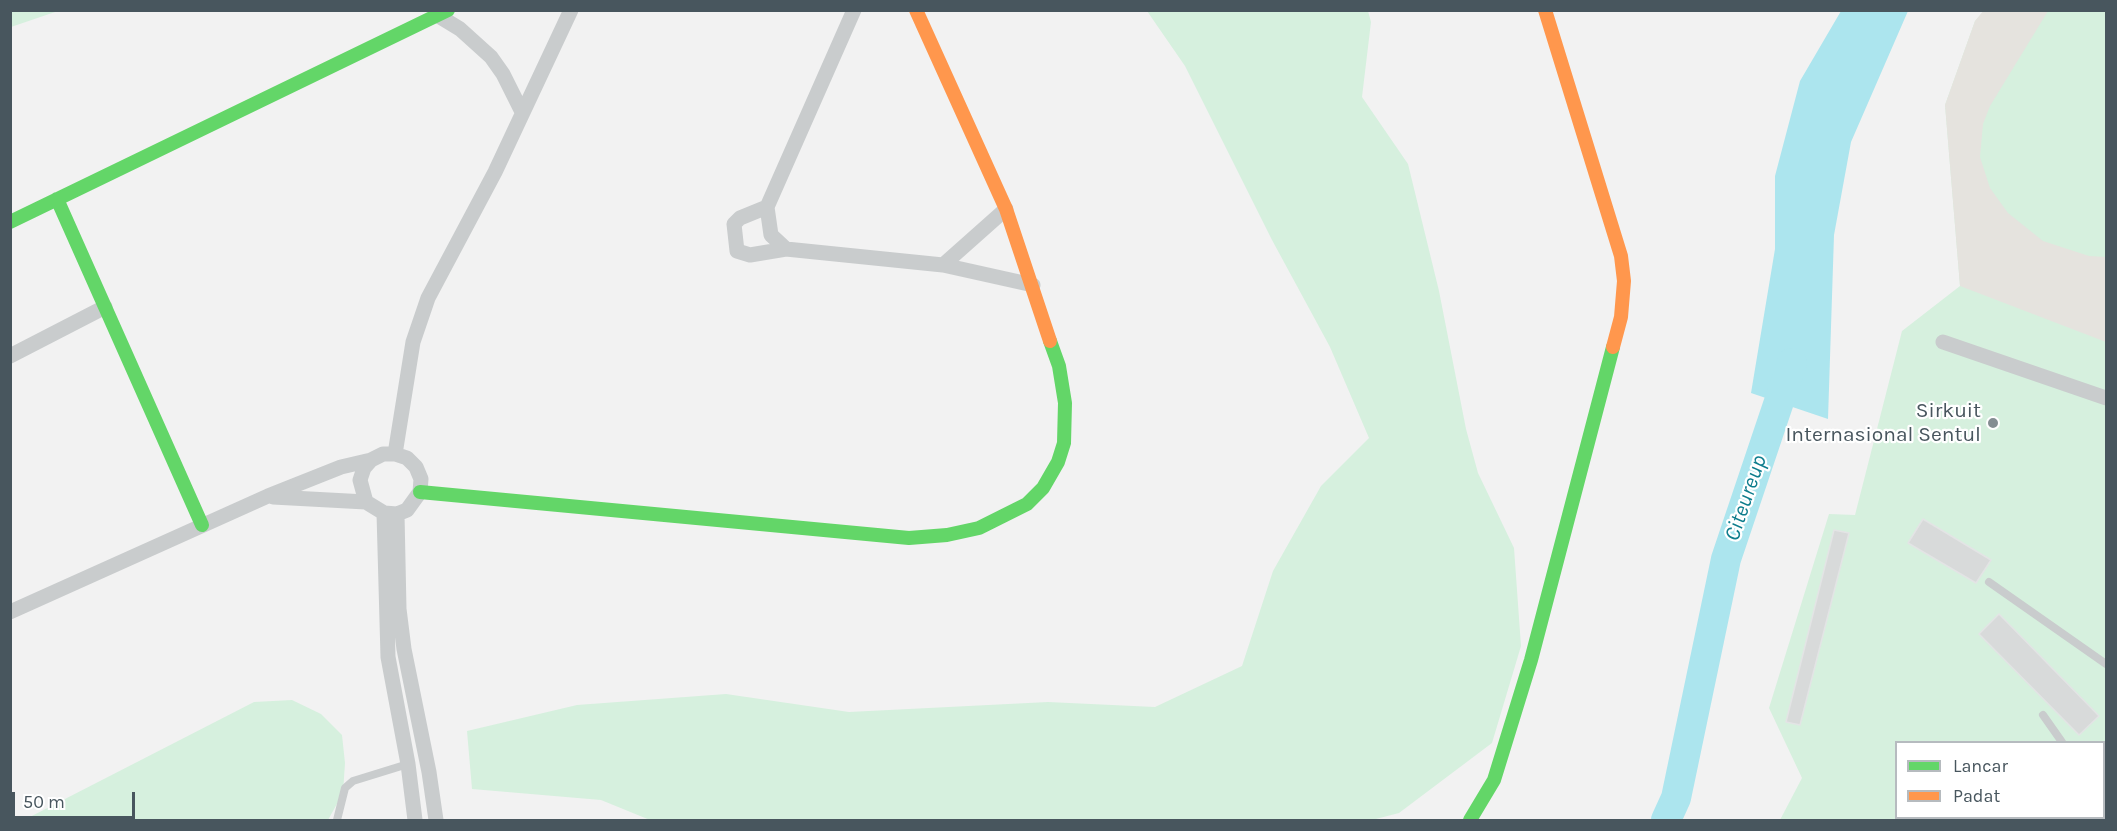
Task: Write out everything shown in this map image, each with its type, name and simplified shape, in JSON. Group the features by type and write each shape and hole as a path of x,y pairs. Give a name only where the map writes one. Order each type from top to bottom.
{"street":[{"path":"396,454 413,342 428,298 495,172 571,10"},
{"path":"786,249 771,235 767,207 855,10"},
{"path":"420,492 866,536 909,538 947,536 979,528 1027,504 1043,488 1058,462 1064,443 1065,403 1059,366 1006,209 916,10"},
{"path":"1470,820 1494,780 1531,660 1621,317 1624,281 1621,256 1545,10"},
{"path":"10,222 440,12 491,57 503,74 522,112"},
{"path":"57,199 202,525"},
{"path":"767,207 740,218 734,224 737,251 750,255 786,249 943,266 1033,285"},
{"path":"943,266 1006,209"},
{"path":"10,356 105,307"},
{"path":"1944,342 2106,398"},
{"path":"366,502 360,480 364,468 383,454 396,454 407,458 416,467 421,479 420,492 415,502 390,514"},
{"path":"10,612 268,496 340,466 372,460"},
{"path":"268,496 366,502 390,514"},
{"path":"390,514 388,657 408,764 415,820"},
{"path":"390,514 404,649 429,772 436,820"}],"lane":[{"path":"1989,582 2106,664"},
{"path":"2043,715 2061,741"},
{"path":"337,820 345,788 353,781 408,764"}],"green space":[{"path":"11,10 58,10 58,11 11,27"},
{"path":"1147,11 1368,11 1371,22 1362,97 1408,164 1439,291 1466,429 1478,473 1514,548 1521,646 1492,743 1399,813 1372,820 650,820 601,800 472,789 467,731 577,705 726,694 849,712 1048,702 1155,707 1242,666 1273,571 1321,486 1369,438 1330,347 1272,240 1185,66"},
{"name":"Sirkuit Internasional Sentul","path":"1984,11 2106,11 2106,820 1780,820 1802,778 1769,708 1829,514 1855,515 1902,331 1960,286 1945,105 1975,21"},
{"path":"292,700 321,714 342,735 345,763 343,793 328,820 24,820 254,702"}],"sand":[{"path":"1984,10 2048,11 1990,106 1983,124 1980,157 1990,188 2008,213 2043,241 2089,256 2106,257 2106,342 1960,286 1945,105 1975,21"}],"water":[{"path":"1841,11 1908,11 1851,142 1834,235 1828,419 1751,393 1775,249 1775,176 1800,81"}],"building":[{"path":"1923,519 1991,560 1976,583 1908,543"},
{"path":"1834,530 1849,533 1800,725 1786,722"},
{"path":"1999,614 2099,716 2079,735 1979,634"}],"waterway":[{"name":"Citeureup","path":"1666,820 1676,798 1726,559 1792,363"}],"traffic: fast":[{"path":"10,222 448,10"},
{"path":"57,199 202,525"},
{"path":"420,492 909,538 947,535 979,528 1027,504 1043,488 1058,462 1064,443 1065,403 1059,366 1050,341"},
{"path":"1470,820 1494,780 1531,660 1613,347"}],"traffic: slow":[{"path":"916,10 1006,209 1050,341"},
{"path":"1545,10 1621,256 1624,281 1621,317 1613,347"}],"place":[{"name":"Sirkuit Internasional Sentul","path":"1993,423"}]}
